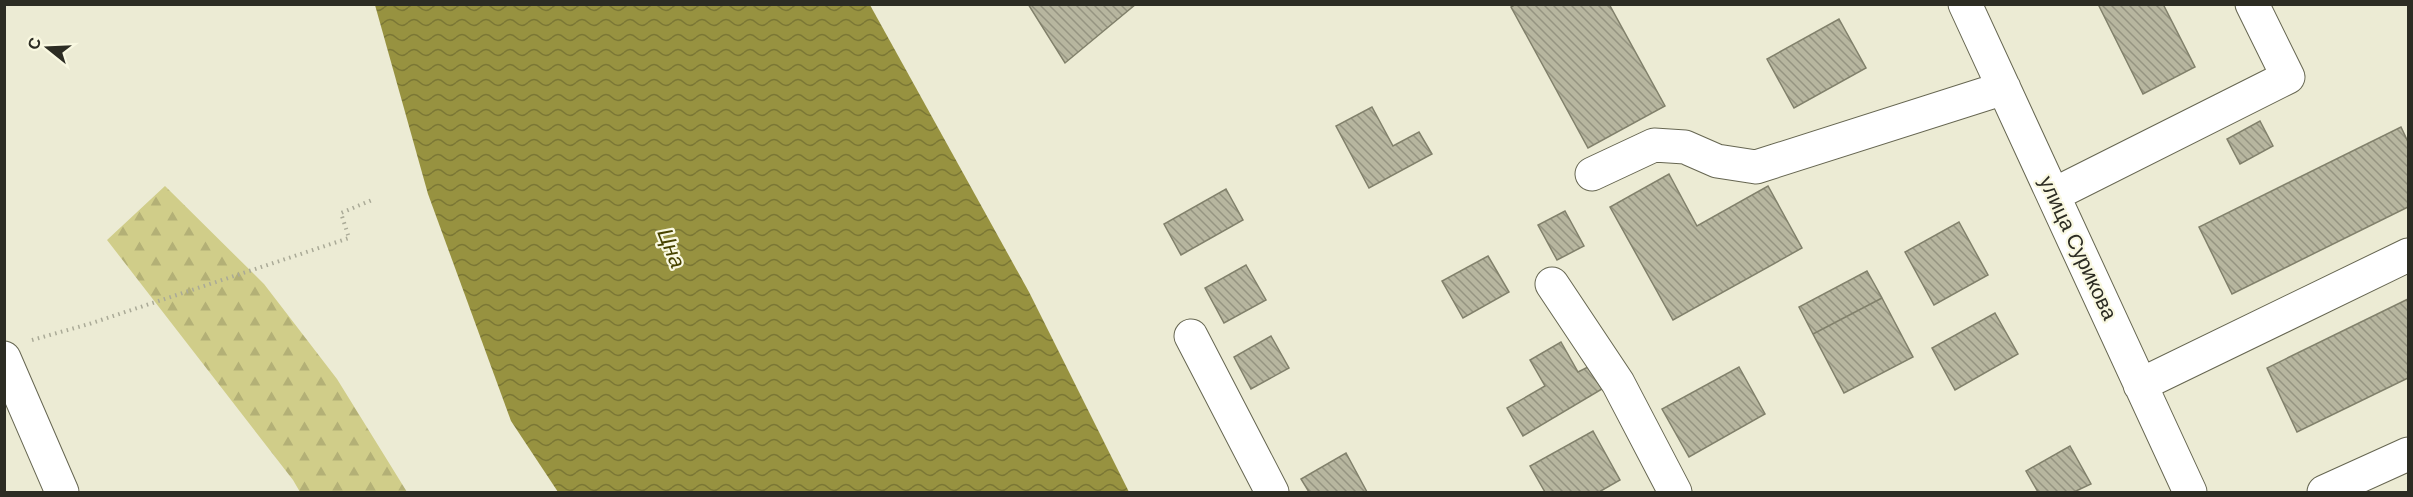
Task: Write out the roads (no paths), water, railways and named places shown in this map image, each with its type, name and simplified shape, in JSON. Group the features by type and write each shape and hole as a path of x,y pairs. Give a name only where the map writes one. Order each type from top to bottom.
{"street":[{"name":"улица Сурикова","path":"1965,4 2190,492"},
{"path":"2053,195 2288,76 2252,4"},
{"path":"1592,174 1654,145 1685,147 1717,161 1756,167 2004,88"},
{"path":"2140,385 2409,255"},
{"path":"1552,284 1617,382 1675,492"},
{"path":"1191,336 1272,492"},
{"path":"15,350 62,492"},
{"path":"2324,492 2409,454"}],"water":[{"name":"Цна","path":"375,5 870,5 1029,292 1129,492 558,492 511,421 428,194"}]}
